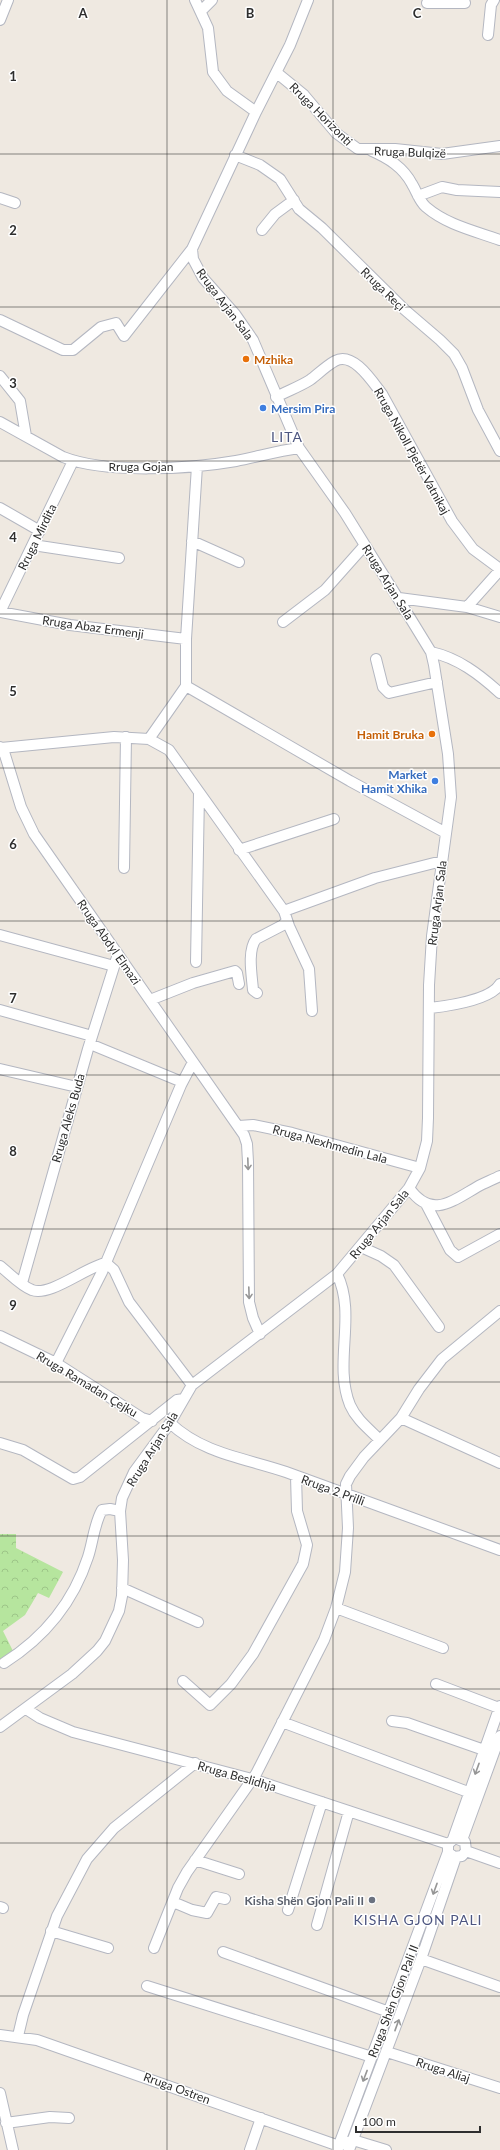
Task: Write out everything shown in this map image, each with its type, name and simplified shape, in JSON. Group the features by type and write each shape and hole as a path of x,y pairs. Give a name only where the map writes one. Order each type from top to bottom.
{"street":[{"path":"0,20 8,0"},
{"path":"195,0 201,11 209,33 213,72 227,91 256,112"},
{"path":"201,11 212,0"},
{"path":"0,320 63,350 73,350 101,327 116,323 124,336 192,249 235,155 277,73 308,0"},
{"path":"427,3 465,3 464,0"},
{"path":"488,35 491,5 494,0"},
{"name":"Rruga Horizonti","path":"277,73 304,95 326,122 350,144 358,149 368,150 384,156 401,169 427,208 438,216 453,223 500,240"},
{"name":"Rruga Bulqizë","path":"368,150 395,149 442,154 500,146"},
{"name":"Rruga Reçi","path":"235,155 260,165 280,179 299,209 322,228 405,310 454,354 462,368 478,410 500,451"},
{"path":"418,196 442,187 457,190 500,192"},
{"path":"0,198 15,203"},
{"path":"262,230 275,214 294,200"},
{"name":"Rruga Arjan Sala","path":"0,1727 66,1678 97,1651 112,1627 119,1611 122,1588 120,1512 122,1498 134,1472 170,1423 192,1385 206,1372 260,1334 337,1274 409,1188 420,1168 427,1141 430,1008 428,985 432,936 451,797 450,774 437,682 431,652 399,598 337,501 299,448 253,340 235,314 203,278 193,259 192,249"},
{"name":"Rruga Nikoll Pjetër Vatnikaj","path":"276,397 308,381 333,362 345,359 352,362 371,380 382,394 436,494 463,537 473,549 500,570"},
{"path":"0,376 20,401 26,436"},
{"name":"Rruga Gojan","path":"0,422 74,461 126,468 197,466 237,461 299,448"},
{"name":"Rruga Mirdita","path":"0,612 74,461"},
{"path":"149,739 186,686 186,639 197,466"},
{"path":"0,508 40,530"},
{"path":"192,542 239,562"},
{"path":"33,545 119,558"},
{"path":"283,622 325,590 365,545"},
{"path":"466,607 500,570"},
{"path":"399,598 466,607 500,617"},
{"name":"Rruga Abaz Ermenji","path":"0,612 70,625 186,639"},
{"path":"431,652 455,660 473,671 500,692"},
{"path":"376,658 383,687 389,693 437,682"},
{"path":"186,686 350,781 446,833"},
{"path":"124,868 126,737"},
{"path":"0,748 47,745 83,739 126,737 149,739 168,750 285,915 309,968 312,1011"},
{"name":"Rruga Abdyl Elmazi","path":"0,748 5,755 21,807 34,834 239,1126 247,1144 249,1302 253,1318 260,1334"},
{"path":"196,962 199,793"},
{"path":"239,850 334,819"},
{"path":"285,915 375,878 442,861"},
{"path":"257,993 253,990 251,962 253,942 283,925 285,915"},
{"path":"0,935 114,966"},
{"name":"Rruga Aleks Buda","path":"22,1283 77,1087 118,954"},
{"path":"150,1000 194,983 235,971 237,973 239,984"},
{"path":"430,1008 449,1005 490,994 500,984"},
{"path":"0,1010 91,1040 182,1082"},
{"path":"56,1363 106,1263 182,1082 193,1062"},
{"path":"0,1069 77,1087"},
{"name":"Rruga Nexhmedin Lala","path":"239,1126 253,1125 292,1133 420,1168"},
{"path":"409,1188 416,1198 426,1204 440,1206 451,1202 500,1176"},
{"path":"426,1204 450,1250 458,1256 500,1234"},
{"path":"361,1247 381,1256 394,1265 439,1327"},
{"path":"0,1266 31,1290 38,1291 46,1290 96,1265 106,1263"},
{"path":"106,1263 114,1270 133,1308 192,1385"},
{"path":"337,1274 344,1293 346,1322 344,1365 347,1393 355,1414 380,1440"},
{"path":"154,1948 178,1888 195,1860 252,1779 309,1672 336,1608 342,1589 348,1549 346,1484 350,1476 364,1457 402,1418 419,1390 442,1359 500,1311"},
{"name":"Rruga Ramadan Çejku","path":"0,1336 56,1363 142,1418 152,1421"},
{"path":"0,1443 23,1450 73,1479 80,1477 177,1400 184,1398"},
{"path":"402,1418 500,1463"},
{"name":"Rruga 2 Prilli","path":"170,1423 185,1436 200,1445 296,1476 500,1550"},
{"path":"183,1681 210,1705 231,1684 254,1654 296,1579 303,1564 307,1550 297,1511 296,1476"},
{"path":"4,1663 30,1645 62,1611 87,1560 102,1510 110,1509 120,1512"},
{"path":"122,1588 198,1622"},
{"path":"336,1608 443,1648"},
{"path":"436,1684 500,1707"},
{"name":"Rruga Shën Gjon Pali II","path":"351,2145 421,1959 454,1847 468,1792 500,1707"},
{"name":"Rruga Beslidhja","path":"26,1709 40,1718 73,1732 252,1779 454,1847"},
{"path":"392,1720 407,1723 484,1750"},
{"path":"282,1722 468,1792"},
{"name":"Rruga Shën Gjon Pali II","path":"338,2148 389,2012 454,1847 500,1736"},
{"path":"18,2036 23,2015 52,1931 75,1879 100,1843 123,1820 195,1763"},
{"path":"288,1910 322,1802"},
{"path":"317,1925 349,1811"},
{"path":"454,1847 462,1856 466,1851 500,1863"},
{"path":"195,1860 239,1874"},
{"path":"172,1902 192,1910 208,1913 214,1898 225,1899"},
{"path":"52,1931 108,1948"},
{"path":"223,1952 389,2012"},
{"path":"421,1959 500,1987"},
{"path":"147,1986 372,2057"},
{"name":"Rruga Ostren","path":"0,2035 18,2036 37,2040 86,2056 262,2118 338,2148"},
{"name":"Rruga Aliaj","path":"387,2052 500,2088"},
{"path":"0,2093 13,2150"},
{"path":"6,2123 50,2117 69,2118"},
{"path":"250,2150 262,2118"},
{"path":"338,2148 351,2145 386,2150"}],"green space":[{"path":"0,1534 16,1534 16,1548 63,1572 49,1598 38,1593 25,1615 3,1631 13,1651 0,1662"}],"place":[{"name":"Mzhika","path":"246,359"},
{"name":"Mersim Pira","path":"263,408"},
{"name":"Hamit Bruka","path":"432,734"},
{"name":"Market Hamit Xhika","path":"435,781"},
{"name":"Kisha Shën Gjon Pali II","path":"372,1900"}],"district":[{"name":"LITA","path":"287,436"},
{"name":"KISHA GJON PALI","path":"418,1919"}]}
